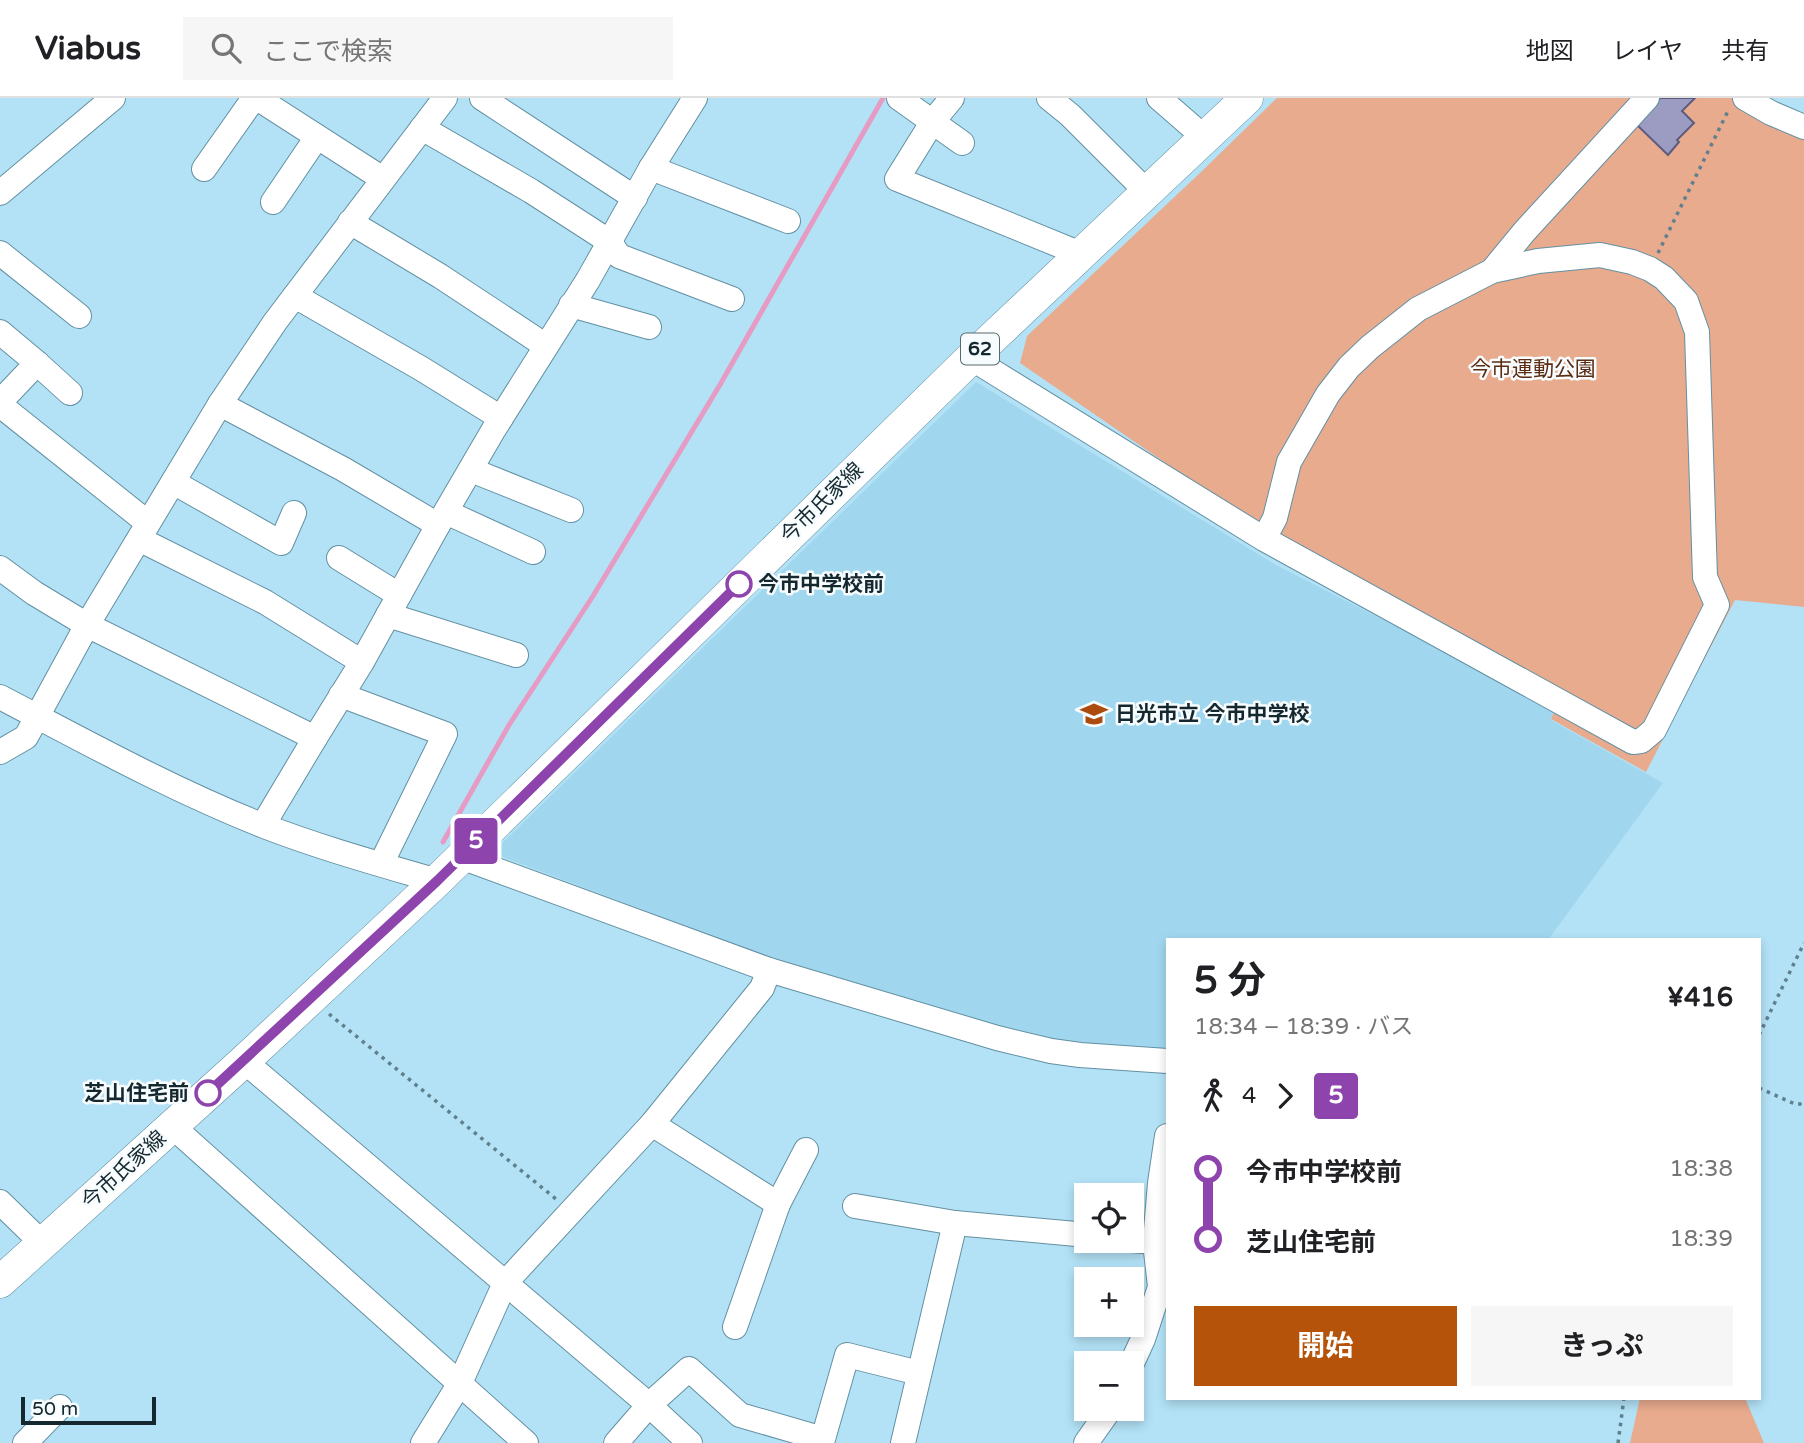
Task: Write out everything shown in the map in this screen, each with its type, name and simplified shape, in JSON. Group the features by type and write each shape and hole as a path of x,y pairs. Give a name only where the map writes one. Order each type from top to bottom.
{"main road":[{"name":"今市氏家線","path":"0,1282 244,1061 437,881 971,358 1247,98"}],"street":[{"path":"0,193 113,98"},
{"path":"204,169 256,98 383,179"},
{"path":"0,752 26,737 87,625 220,404 275,322 445,98"},
{"path":"482,98 635,198"},
{"path":"264,825 362,662 501,418 610,243 651,168 695,98"},
{"path":"899,98 962,143"},
{"path":"952,98 933,121 897,179 1081,254"},
{"path":"1049,98 1070,115 1147,192"},
{"path":"1159,98 1205,138"},
{"path":"1492,271 1524,232 1647,98"},
{"path":"1739,99 1804,127"},
{"path":"422,128 531,191 610,243 619,256 732,299"},
{"path":"273,202 317,137"},
{"path":"651,168 788,221"},
{"path":"350,222 440,276 546,346"},
{"path":"0,253 79,316"},
{"path":"971,358 1264,540 1633,742 1642,741 1654,730 1717,605 1705,577 1698,332 1686,301 1664,278 1650,269 1632,262 1600,256 1538,261 1492,271 1418,309 1370,347 1349,367 1328,394 1289,462 1275,518 1264,540"},
{"path":"295,296 501,418"},
{"path":"571,305 649,327"},
{"path":"0,332 70,393"},
{"path":"37,363 0,403 144,531 362,662"},
{"path":"220,404 442,519 533,552"},
{"path":"471,470 571,510"},
{"path":"173,482 281,543 293,513"},
{"path":"339,558 394,605 516,655"},
{"path":"0,568 34,593 87,625 315,737"},
{"path":"341,695 445,734 381,864"},
{"path":"0,697 202,799 264,825 437,881"},
{"path":"461,857 769,970 997,1038 1080,1055 1166,1061"},
{"path":"423,1443 460,1383 505,1283 652,1124 762,988 769,970"},
{"path":"244,1061 649,1405 690,1443"},
{"path":"652,1124 778,1204"},
{"path":"172,1126 526,1443"},
{"path":"1138,1351 1160,1287 1144,1241 1160,1182 1166,1143"},
{"path":"735,1327 778,1204 806,1150"},
{"path":"0,1202 43,1244"},
{"path":"855,1206 955,1223 1074,1235"},
{"path":"903,1443 955,1223"},
{"path":"616,1443 649,1405 689,1368 740,1415 823,1438 848,1355 919,1373"},
{"path":"25,1443 60,1407"},
{"path":"1086,1443 1102,1421"}],"path":[{"path":"1650,269 1739,99"},
{"path":"1761,1031 1804,943"},
{"path":"311,999 571,1211"},
{"path":"1761,1089 1795,1104 1804,1104"},
{"path":"1618,1443 1624,1400"}],"shaded area":[{"name":"日光市立 今市中学校","path":"976,382 1276,565 1556,708 1551,720 1663,783 1549,938 1166,938 1166,1052 1086,1045 1013,1031 788,964 492,853"}],"green space":[{"name":"今市運動公園","path":"1277,98 1763,98 1804,117 1804,607 1735,600 1646,772 1551,719 1556,708 1244,517 1020,363 1027,336"},
{"path":"1640,1400 1746,1400 1764,1443 1630,1443"}],"building":[{"path":"1660,98 1695,98 1682,111 1694,123 1677,140 1679,142 1668,155 1636,124"}],"waterway":[{"path":"443,842 509,725 593,596 721,383 883,98"}],"bus line":[{"name":"5","path":"208,1093 437,881 739,584"}],"place":[{"name":"今市中学校前","path":"739,584"},
{"name":"日光市立 今市中学校","path":"1094,714"},
{"name":"芝山住宅前","path":"208,1093"}]}
